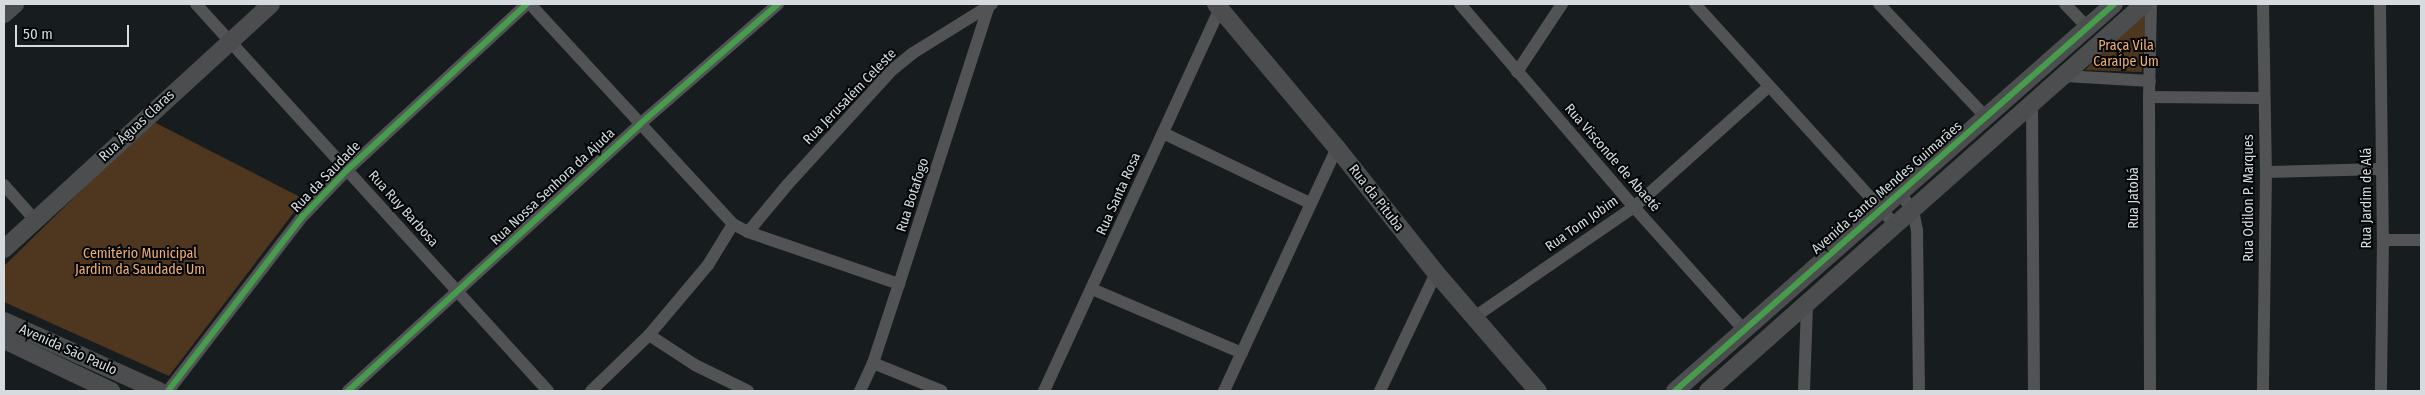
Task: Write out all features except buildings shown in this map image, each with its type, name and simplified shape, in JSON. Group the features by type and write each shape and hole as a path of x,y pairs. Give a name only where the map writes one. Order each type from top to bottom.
{"street":[{"path":"4,14 15,4"},
{"name":"Rua Ruy Barbosa","path":"196,4 548,391"},
{"name":"Rua Águas Claras","path":"4,249 229,40 271,4"},
{"path":"529,4 733,224 748,232 900,284"},
{"name":"Rua da Saudade","path":"168,391 303,216 347,170 529,4"},
{"name":"Rua Nossa Senhora da Ajuda","path":"348,391 640,124 778,4"},
{"name":"Rua Visconde de Abaeté","path":"1460,4 1634,207 1744,330"},
{"path":"1517,72 1562,4"},
{"path":"1695,4 1768,87 1896,226"},
{"path":"1879,4 1986,117"},
{"path":"2065,4 2088,28"},
{"name":"Avenida Santo Mendes Guimarães","path":"1675,391 2114,4"},
{"path":"1708,391 2066,76 2144,4"},
{"name":"Rua Jatobá","path":"2150,391 2149,97 2151,4"},
{"name":"Rua Odilon P. Marques","path":"2262,4 2266,172 2263,391"},
{"name":"Rua Jardim de Alá","path":"2380,4 2383,240 2381,391"},
{"name":"Rua Jerusalém Celeste","path":"748,232 788,184 892,70 913,53 991,5"},
{"name":"Rua Botafogo","path":"860,391 873,363 900,284 991,5"},
{"name":"Rua Santa Rosa","path":"1044,391 1163,133 1218,6"},
{"name":"Rua da Pituba","path":"1218,6 1337,148 1436,273 1538,391"},
{"path":"2066,76 2150,81"},
{"name":"Rua Tom Jobim","path":"1474,318 1634,207 1768,87"},
{"path":"2149,97 2263,98"},
{"path":"2032,105 2034,391"},
{"path":"1163,133 1310,203"},
{"path":"1224,391 1337,148"},
{"path":"2266,172 2382,169"},
{"path":"4,185 35,220"},
{"path":"1900,194 1913,210 1917,230 1919,391"},
{"path":"590,391 649,335 708,265 733,224"},
{"path":"2383,240 2421,240"},
{"path":"1380,391 1436,273"},
{"path":"1092,289 1242,353"},
{"path":"1804,391 1806,306"},
{"name":"Avenida São Paulo","path":"4,321 159,391"},
{"path":"649,335 695,365 748,391"},
{"name":"Avenida São Paulo","path":"4,340 111,391"},
{"path":"873,363 942,391"}],"green space":[{"name":"Praça Vila Caraípe Um","path":"2145,13 2142,72 2085,70 2133,23"},
{"name":"Cemitério Municipal Jardim da Saudade Um","path":"152,121 304,199 169,376 4,302 4,266"}],"cycle path":[{"path":"168,391 303,216 347,170 527,4"},
{"path":"348,391 640,124 778,4"},
{"path":"1675,391 2114,4"}]}
